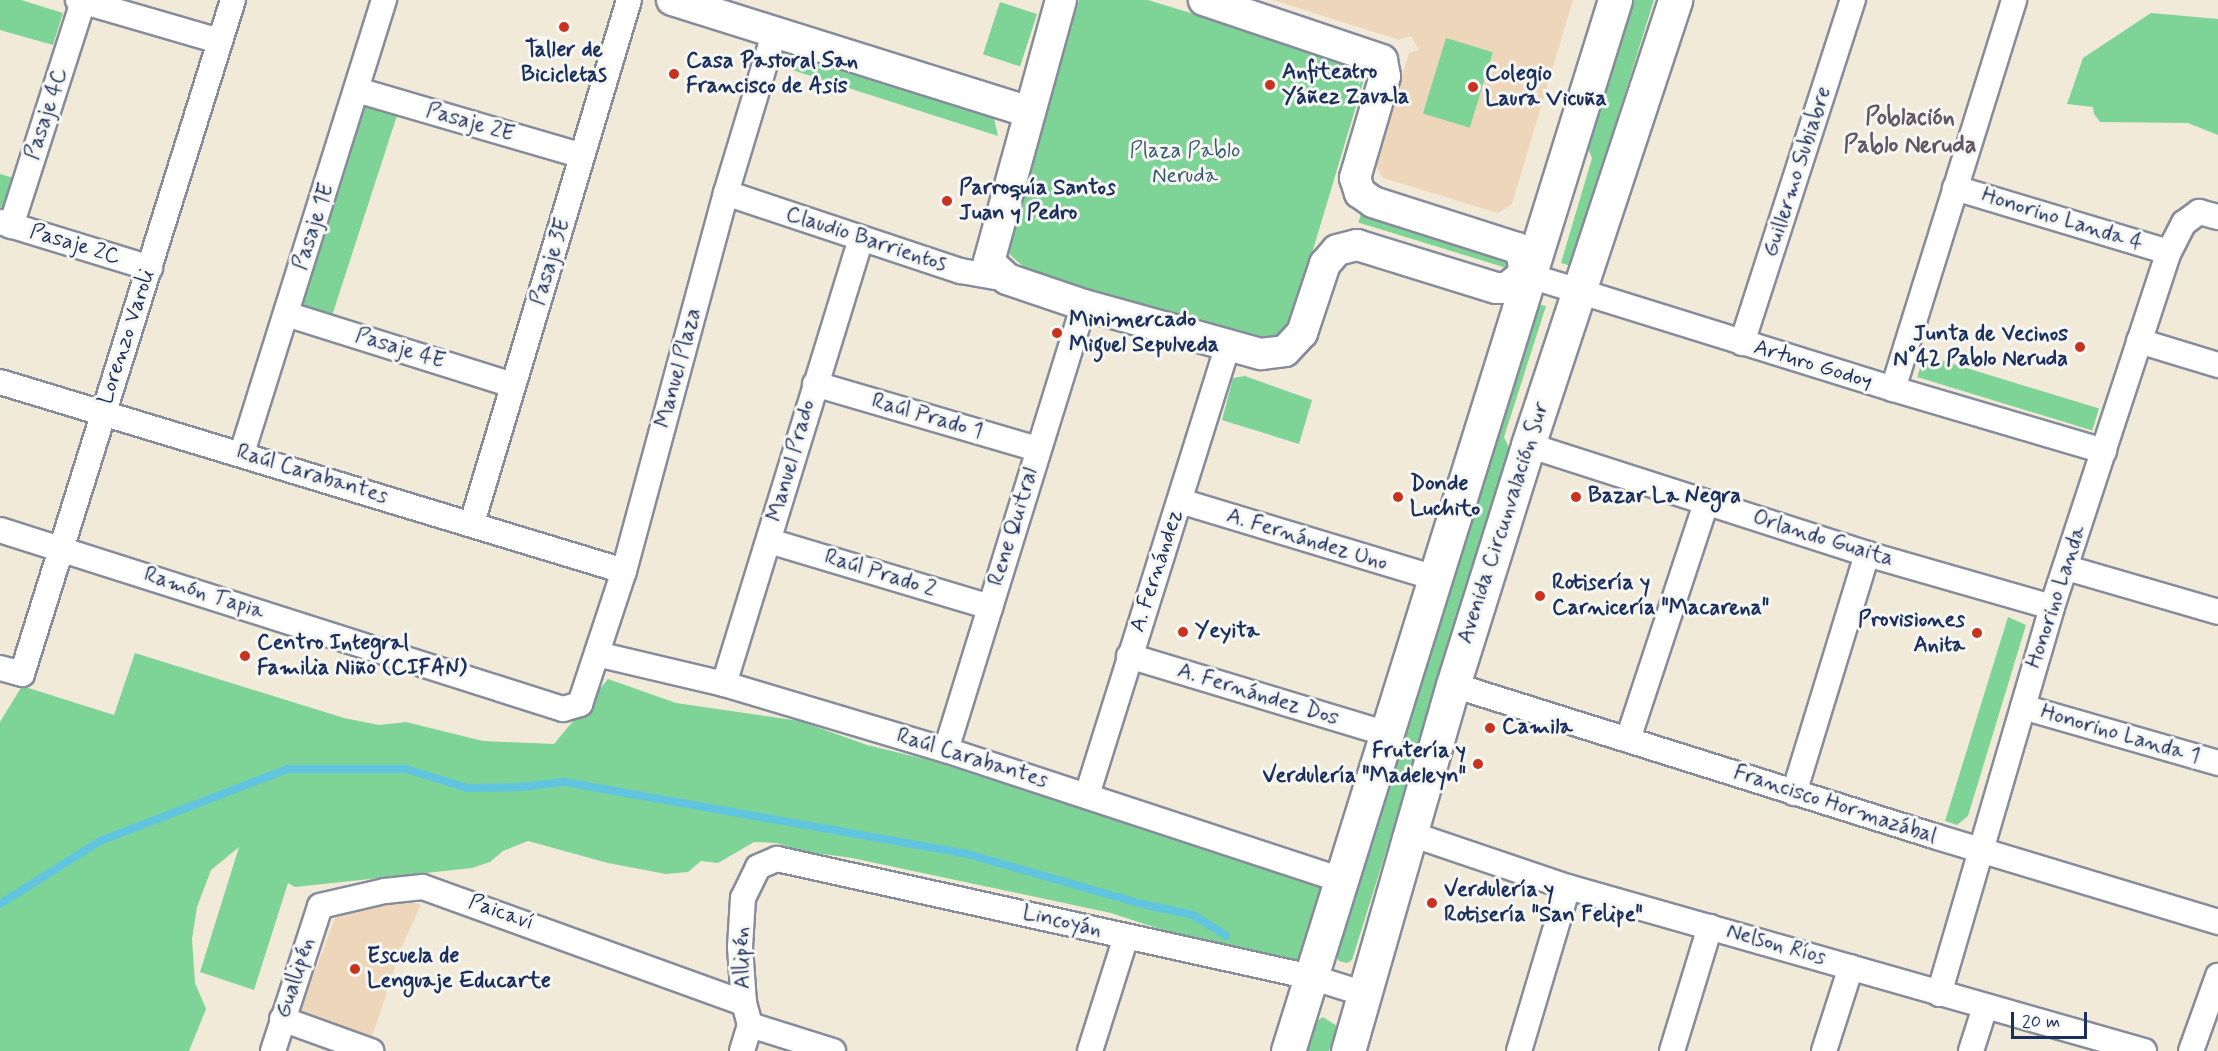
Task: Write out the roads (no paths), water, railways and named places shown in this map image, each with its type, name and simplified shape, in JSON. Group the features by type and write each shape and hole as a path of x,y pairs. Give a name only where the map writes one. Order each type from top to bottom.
{"main road":[{"path":"1288,1051 1527,274 1615,0"},
{"name":"Avenida Circunvalación Sur","path":"1348,1051 1453,685 1528,445 1675,0"}],"street":[{"name":"Lorenzo Varoli","path":"11,671 62,549 102,414 233,0"},
{"name":"Pasaje 1E","path":"242,453 384,0"},
{"name":"Pasaje 3E","path":"472,524 629,0"},
{"path":"672,0 1030,112"},
{"path":"1061,0 1030,112 998,271 1083,305 1227,347 1261,354 1285,351 1302,333 1325,264 1337,250 1358,245 1496,288 1507,288 1527,274 1523,258 1517,248 1373,202 1360,193 1354,178 1385,76 1385,65 1382,60 1210,1"},
{"name":"Guillermo Subiabre","path":"1742,343 1853,0"},
{"path":"1893,389 2014,0"},
{"path":"81,1 219,41"},
{"name":"Pasaje 4C","path":"5,224 81,1"},
{"name":"Manuel Plaza","path":"580,704 624,571 726,193 775,31"},
{"name":"Pasaje 2E","path":"357,90 582,156"},
{"name":"Honorino Landa 4","path":"1955,188 2169,252"},
{"name":"Claudio Barrientos","path":"726,193 961,271 998,271"},
{"name":"Honorino Landa","path":"1939,994 2052,607 2067,568 2169,252 2184,223 2208,214"},
{"name":"Pasaje 2C","path":"5,224 150,268"},
{"name":"Manuel Prado","path":"724,684 861,239"},
{"name":"Arturo Godoy","path":"1527,274 1742,343 2104,451"},
{"name":"Rene Quitral","path":"946,750 1083,305"},
{"name":"Pasaje 4E","path":"286,314 513,385"},
{"path":"2139,341 2218,365"},
{"name":"A. Fernández","path":"1087,795 1227,347"},
{"name":"Raúl Carabantes","path":"0,382 102,414 242,453 624,571"},
{"name":"Raúl Prado 1","path":"815,384 1038,449"},
{"name":"Orlando Guaita","path":"1528,445 1867,554 2052,607"},
{"name":"A. Fernández Uno","path":"1179,501 1435,578"},
{"path":"1628,738 1706,502"},
{"name":"Ramón Tapia","path":"0,530 563,708 580,704"},
{"name":"Raúl Prado 2","path":"769,541 990,607"},
{"path":"1794,793 1867,554"},
{"path":"2067,568 2218,612"},
{"name":"Raúl Carabantes","path":"597,654 724,684 946,750 1342,880"},
{"name":"A. Fernández Dos","path":"1129,656 1387,734"},
{"name":"Francisco Hormazábal","path":"1453,685 1628,738 1794,793 2218,922"},
{"name":"Honorino Landa 1","path":"2023,706 2218,763"},
{"name":"Nelson Ríos","path":"1411,834 1568,887 2144,1051"},
{"name":"Lincoyán","path":"758,867 777,859 1311,977 1365,994"},
{"name":"Allipén","path":"742,1051 747,1014 740,947 743,898 758,867"},
{"name":"Paicaví","path":"320,906 386,891 423,887 747,1014 833,1051"},
{"path":"1519,1051 1568,887"},
{"name":"Guallipén","path":"273,1051 320,906"},
{"path":"1672,1051 1710,927"},
{"path":"1090,1051 1126,937"},
{"path":"1824,1051 1851,967"},
{"path":"2191,1051 2218,976"},
{"path":"1971,1051 1984,1007"},
{"path":"282,1019 370,1051"}],"waterway":[{"path":"0,904 100,841 288,769 406,769 467,788 520,787 564,782 964,853 1142,904 1193,915 1226,936"}],"place":[{"name":"Taller de Bicicletas","path":"564,27"},
{"name":"Casa Pastoral San Francisco de Asis","path":"674,74"},
{"name":"Anfiteatro Yáñez Zavala","path":"1270,85"},
{"name":"Colegio Laura Vicuña","path":"1473,87"},
{"name":"Parroquía Santos Juan y Pedro","path":"947,201"},
{"name":"Minimercado Miguel Sepulveda","path":"1057,333"},
{"name":"Junta de Vecinos N°42 Pablo Neruda","path":"2080,347"},
{"name":"Donde Luchito","path":"1398,497"},
{"name":"Bazar La Negra","path":"1576,497"},
{"name":"Rotisería y Carnicería \"Macarena\"","path":"1540,596"},
{"name":"Yeyita","path":"1183,632"},
{"name":"Provisiones Anita","path":"1977,633"},
{"name":"Centro Integral Familia Niño (CIFAN)","path":"245,656"},
{"name":"Camila","path":"1490,728"},
{"name":"Frutería y Verdulería \"Madeleyn\"","path":"1478,764"},
{"name":"Verdulería y Rotisería \"San Felipe\"","path":"1432,903"},
{"name":"Escuela de Lenguaje Educarte","path":"355,969"}],"district":[{"name":"Población Pablo Neruda","path":"1910,132"}],"park label":[{"name":"Plaza Pablo Neruda","path":"1185,164"}]}
